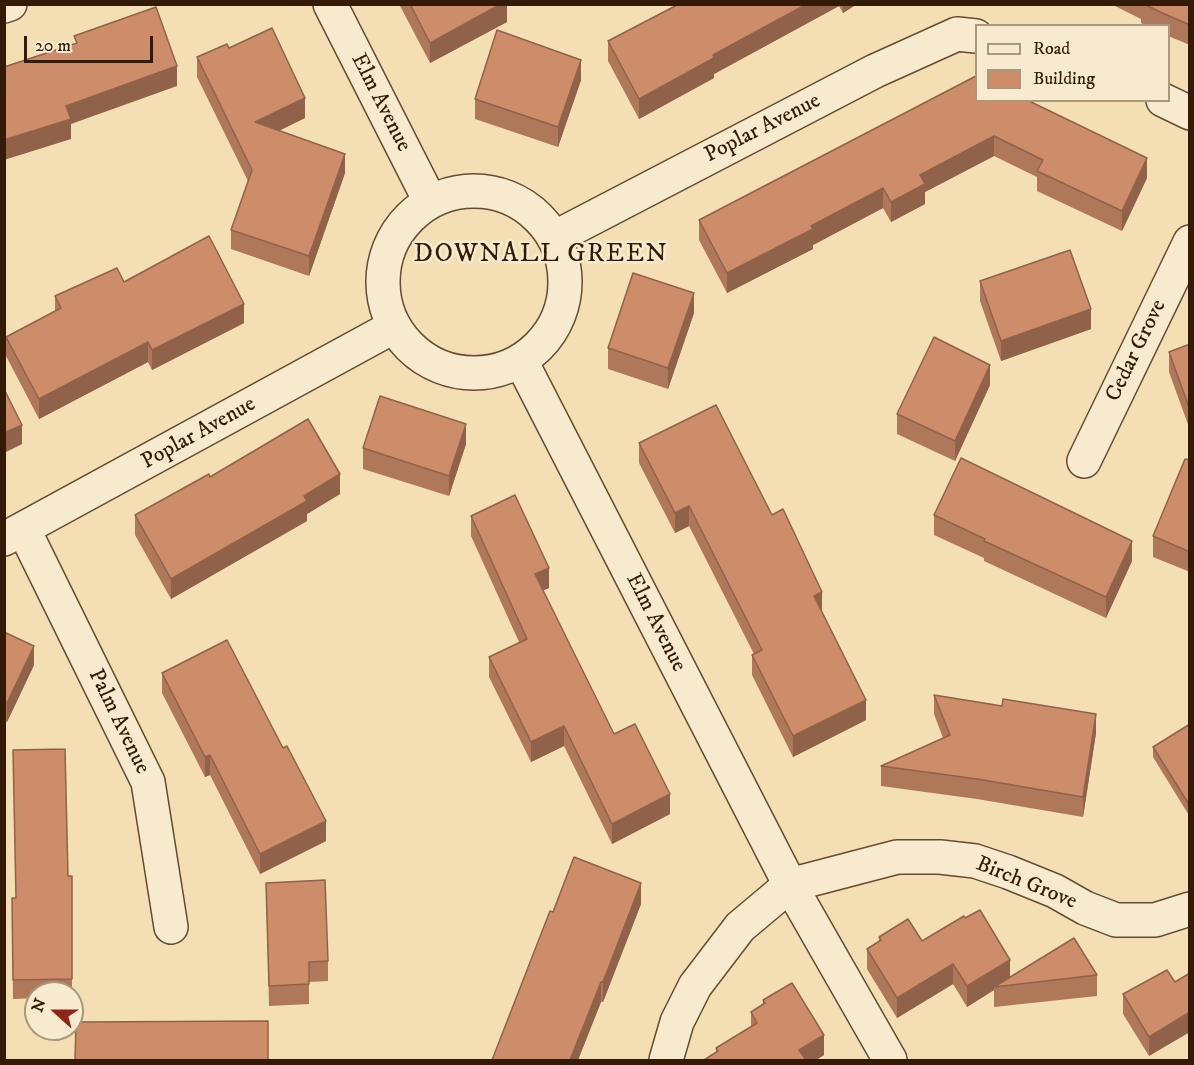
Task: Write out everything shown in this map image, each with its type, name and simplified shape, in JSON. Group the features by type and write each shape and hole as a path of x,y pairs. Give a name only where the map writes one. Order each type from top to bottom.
{"street":[{"path":"4,6 10,4"},
{"name":"Elm Avenue","path":"330,4 430,201"},
{"name":"Poplar Avenue","path":"554,238 875,71 957,34 975,36"},
{"path":"1167,102 1190,113"},
{"path":"458,191 486,191 513,198 537,215 554,238 564,264 565,292 558,319 542,343 521,361 494,372 464,374 436,366 428,361 412,350 393,327 383,290 383,271 390,243 407,218 430,201 458,191"},
{"name":"Cedar Grove","path":"1084,461 1190,242"},
{"name":"Poplar Avenue","path":"14,535 393,327"},
{"name":"Elm Avenue","path":"521,361 790,885"},
{"name":"Palm Avenue","path":"14,535 148,782 171,927"},
{"name":"Birch Grove","path":"666,1060 677,1022 695,986 740,927 790,885 897,857 940,857 975,861 1008,872 1116,920 1155,920 1190,909"},
{"path":"790,885 890,1060"}],"building":[{"path":"410,4 501,4 430,43"},
{"path":"679,4 807,4 713,55 714,58 639,99 608,41"},
{"path":"1144,4 1190,4 1190,25 1160,12"},
{"path":"156,7 177,66 66,106 71,119 4,140 4,67 77,43 74,36"},
{"path":"272,28 305,98 255,122 345,154 309,256 231,230 252,170 197,57 227,44 229,48"},
{"path":"497,30 581,60 558,127 475,99"},
{"path":"975,77 975,102 1031,102 1147,158 1122,211 1037,171 1043,160 994,136 920,175 925,184 891,202 883,188 811,226 813,229 727,273 699,220"},
{"path":"209,236 244,304 152,350 148,342 39,399 6,337 61,308 55,296 117,268 124,282"},
{"path":"1070,250 1091,309 1001,341 980,281"},
{"path":"633,273 694,293 668,368 608,348"},
{"path":"934,337 990,365 955,441 897,414"},
{"path":"1190,344 1190,410 1169,352"},
{"path":"4,389 22,425 4,433"},
{"path":"380,396 466,424 449,476 363,448"},
{"path":"716,405 772,515 783,509 822,592 814,596 866,700 793,736 752,655 762,650 689,506 675,513 639,443"},
{"path":"308,419 340,474 304,496 307,501 171,579 135,515 209,474 210,477"},
{"path":"961,458 1132,541 1106,597 984,541 985,539 934,515"},
{"path":"1185,459 1190,460 1190,552 1153,536"},
{"path":"515,495 549,568 535,574 614,734 635,724 670,794 612,824 564,726 531,742 489,657 527,639 471,516"},
{"path":"4,632 34,646 7,703 4,701"},
{"path":"227,640 283,748 287,746 326,821 260,854 210,755 205,757 162,673"},
{"path":"934,695 1002,706 1003,699 1096,714 1083,797 881,766 950,735"},
{"path":"1190,724 1190,806 1153,747"},
{"path":"65,749 68,876 72,876 72,979 13,980 12,898 16,898 13,750"},
{"path":"574,857 641,883 603,982 601,982 570,1060 492,1060 550,911 553,912"},
{"path":"325,880 328,961 309,962 309,984 269,986 266,883"},
{"path":"980,910 1010,960 967,986 953,964 897,998 867,949 881,940 879,937 908,919 922,941 964,916 965,918"},
{"path":"1074,938 1097,975 994,987"},
{"path":"1167,970 1175,982 1190,973 1190,1012 1149,1037 1123,994"},
{"path":"792,983 824,1035 799,1050 806,1060 704,1060 718,1051 716,1048 757,1023 751,1012 765,1003 763,1000"},
{"path":"268,1021 268,1060 75,1060 76,1041 84,1041 84,1022"}],"district":[{"name":"DOWNALL GREEN","path":"541,256"}]}
